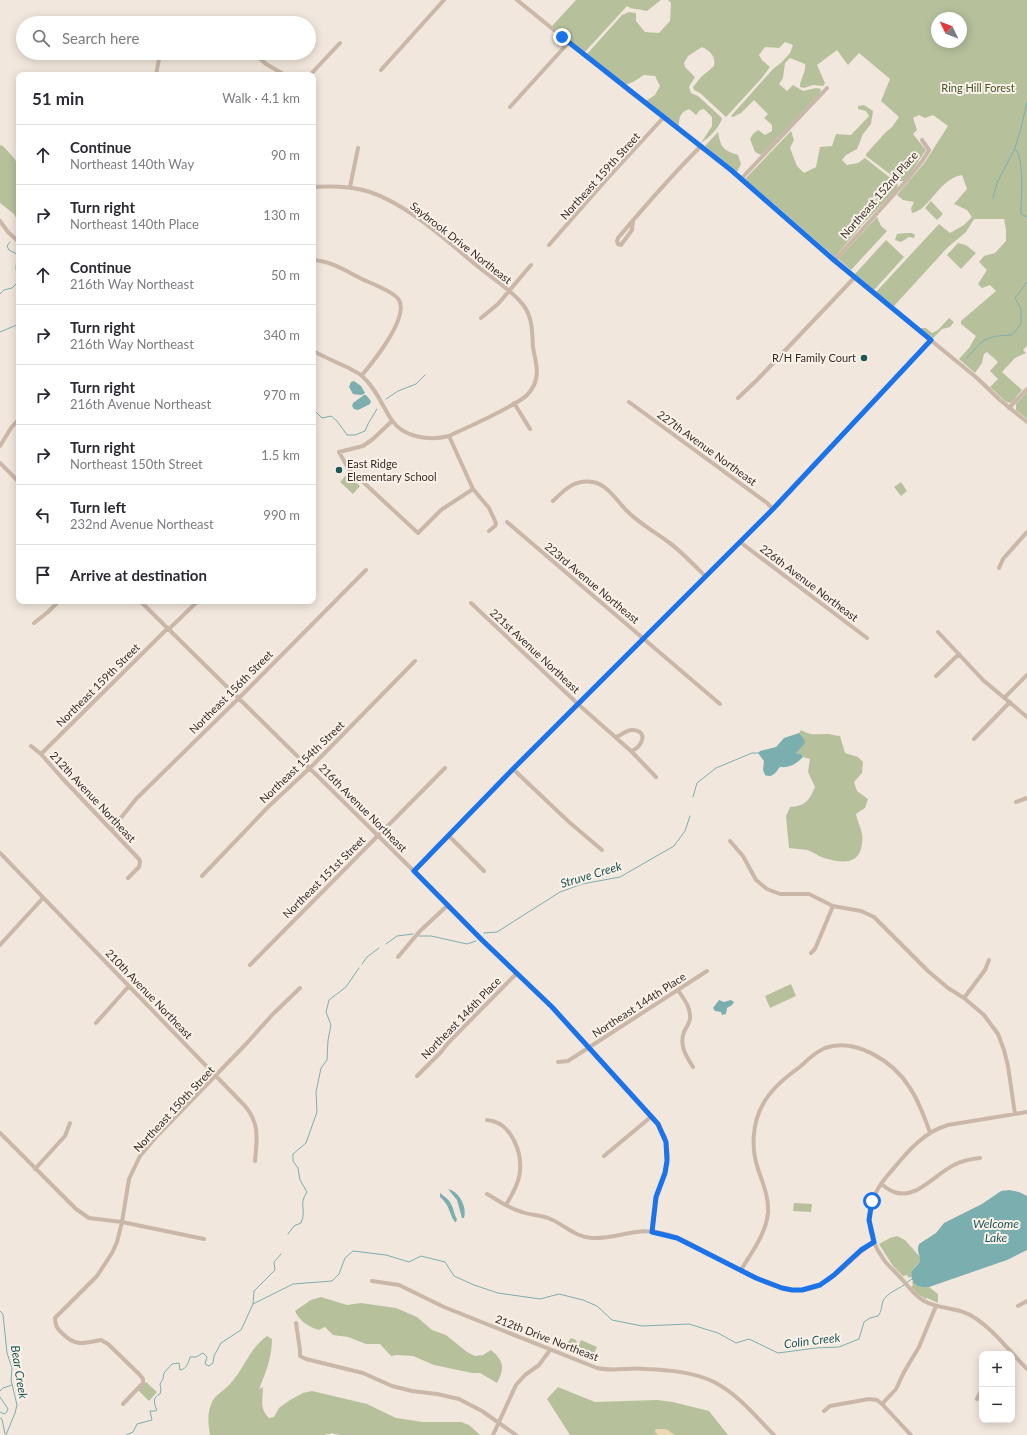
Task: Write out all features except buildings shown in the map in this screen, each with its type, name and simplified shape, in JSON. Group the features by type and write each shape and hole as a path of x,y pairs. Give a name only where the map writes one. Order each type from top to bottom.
{"street":[{"path":"381,70 444,0"},
{"path":"517,0 741,179 834,260 977,378 1027,422"},
{"path":"558,34 562,30"},
{"path":"510,107 569,42"},
{"path":"313,72 340,43"},
{"path":"157,72 159,60"},
{"path":"262,60 280,72"},
{"path":"741,179 827,88"},
{"name":"Northeast 159th Street","path":"549,245 663,118"},
{"name":"Northeast 152nd Place","path":"834,260 919,166 929,150 922,140"},
{"path":"633,220 632,230 621,245 618,244 617,241 633,220 700,146"},
{"path":"350,187 358,148"},
{"name":"Saybrook Drive Northeast","path":"316,186 350,187 370,192 390,200 410,213 509,291 526,308 531,320 537,377 529,392 523,398 514,403"},
{"path":"0,221 8,232 16,239"},
{"path":"316,261 333,265 346,271 390,293 399,301 401,312 396,323 382,350 362,375"},
{"path":"481,318 498,304 531,265"},
{"path":"738,398 855,277"},
{"path":"414,871 513,769 579,705 773,509 931,340"},
{"path":"316,352 362,375 369,383 392,421 402,429 419,437 439,439 449,436 514,403 530,429"},
{"path":"1010,408 1027,389"},
{"name":"227th Avenue Northeast","path":"629,402 767,503 773,509"},
{"path":"392,421 373,439 363,446 339,452 348,468 418,533 441,510 473,489"},
{"path":"0,446 16,422"},
{"path":"449,436 473,489 489,508 494,518 496,523 495,526 489,531"},
{"path":"0,463 16,479"},
{"path":"553,501 567,487 577,482 586,481 600,484 606,488 630,515 645,527 668,541 705,576"},
{"name":"223rd Avenue Northeast","path":"507,522 720,704"},
{"path":"999,568 1003,559 1027,532"},
{"name":"226th Avenue Northeast","path":"740,542 866,638"},
{"name":"Northeast 156th Street","path":"112,829 132,803 366,570"},
{"name":"221st Avenue Northeast","path":"471,603 579,705 631,751 656,777"},
{"path":"34,623 56,604"},
{"name":"216th Avenue Northeast","path":"143,604 552,1007 652,1116 665,1137 668,1155 665,1173 656,1197 652,1232"},
{"name":"Northeast 159th Street","path":"42,754 195,604"},
{"path":"938,632 983,680 1027,717"},
{"path":"936,676 959,654"},
{"name":"Northeast 154th Street","path":"202,876 268,807 319,759 415,661"},
{"path":"1005,697 1027,675"},
{"path":"974,739 1010,702"},
{"path":"615,737 620,736 629,730 639,732 643,739 641,744 631,751"},
{"name":"212th Avenue Northeast","path":"31,746 42,754 62,778 139,859 139,867 128,878"},
{"name":"Northeast 151st Street","path":"250,965 446,768"},
{"path":"513,769 569,822 602,850"},
{"path":"1016,802 1027,798"},
{"path":"448,835 484,871"},
{"path":"730,841 743,856 752,873 762,886 773,892 809,894 833,906 861,911 874,917 928,971 984,1015 998,1034 1004,1050 1008,1066 1015,1114"},
{"name":"210th Avenue Northeast","path":"0,853 252,1114 256,1127 255,1161"},
{"path":"0,945 43,898"},
{"path":"398,957 420,931 448,905"},
{"path":"811,953 815,949 833,906"},
{"path":"964,998 985,970 989,960"},
{"name":"Northeast 144th Place","path":"558,1062 568,1061 707,971"},
{"name":"Northeast 146th Place","path":"417,1076 517,973"},
{"path":"96,1023 129,986"},
{"name":"Northeast 150th Street","path":"123,1404 143,1383 143,1379 140,1375 108,1344 101,1340 74,1343 68,1339 60,1332 55,1324 55,1318 97,1276 112,1254 122,1222 129,1179 140,1156 157,1136 216,1077 273,1014 300,988"},
{"path":"678,990 685,1000 689,1010 690,1019 683,1033 682,1041 683,1049 693,1067"},
{"path":"741,1270 763,1231 768,1214 766,1189 758,1168 753,1143 758,1116 763,1104 777,1085 820,1051 838,1045 854,1047 879,1057 890,1065 900,1074 915,1096 930,1132"},
{"path":"1009,1351 974,1317 956,1310 936,1306 918,1298 884,1260 874,1242 869,1215 872,1201 880,1184 923,1137 930,1132 941,1127 955,1124 1027,1112"},
{"path":"604,1156 652,1116"},
{"path":"487,1120 495,1121 509,1133 516,1146 520,1160 520,1175 506,1205"},
{"path":"35,1168 65,1136 70,1123"},
{"path":"0,1133 76,1209 89,1218 122,1222 204,1238"},
{"path":"880,1184 892,1192 908,1193 922,1187 952,1165 968,1159 980,1158"},
{"path":"487,1194 521,1212 548,1218 572,1233 589,1238 601,1239 636,1232 652,1232 677,1238 770,1284 792,1290 814,1288 826,1282 861,1250 874,1242"},
{"name":"212th Drive Northeast","path":"372,1281 399,1286 444,1307 597,1368 606,1370 651,1369 692,1375 714,1382 730,1393 774,1435"},
{"path":"1018,1306 1027,1300"},
{"path":"882,1404 896,1389 919,1347 936,1306"},
{"path":"296,1323 300,1356 306,1359 363,1373 392,1386 459,1399 482,1411 516,1435"},
{"path":"493,1435 516,1385 525,1375 539,1365 550,1350"},
{"path":"1015,1357 1027,1369"},
{"path":"977,1399 979,1395"},
{"path":"824,1411 830,1406 869,1399 877,1400 911,1435"}],"green space":[{"path":"576,0 661,0 647,11 627,6 584,53 552,26"},
{"name":"Ring Hill Forest","path":"668,0 1027,0 1027,346 1023,350 1026,353 1015,358 1002,372 1022,390 1011,403 1006,402 990,387 998,379 990,371 998,362 987,352 984,354 982,363 975,373 959,359 969,348 976,336 961,324 961,321 996,291 990,285 982,288 978,284 987,270 979,262 984,256 995,253 1006,241 1004,219 974,219 966,232 947,248 894,306 876,292 939,224 950,233 964,225 972,217 967,210 954,204 967,189 962,175 949,180 926,205 918,211 912,213 911,208 914,202 903,200 897,195 925,162 948,126 933,115 925,118 919,115 913,118 917,130 913,134 926,150 904,181 899,181 866,156 866,154 892,127 899,117 881,101 890,79 859,53 848,65 837,50 817,65 825,83 823,86 813,85 804,88 800,87 805,71 805,64 790,58 785,63 783,78 779,84 787,91 793,85 803,91 816,88 821,89 820,93 761,155 755,152 750,139 758,130 765,135 772,131 772,125 764,118 768,114 754,100 741,113 733,117 731,116 773,69 790,53 793,45 785,42 779,48 765,47 759,55 770,67 726,117 700,93 694,90 693,87 701,77 714,66 712,54 702,47 688,56 684,63 685,67 695,77 689,87 691,93 698,96 722,118 714,132 701,143 712,126 712,117 704,109 700,110 696,115 689,109 684,112 680,118 679,126 646,101 655,95 660,86 655,76 644,75 625,85 586,55 622,15 629,12 636,13 636,21 645,32 659,33 670,21 671,3"},
{"path":"864,105 873,111 871,124 863,134 857,149 846,155 842,160 847,165 858,163 865,158 898,184 897,189 863,224 835,257 745,179 791,131 794,140 790,148 797,166 804,173 816,167 820,147 832,146 836,134 851,135 869,116 866,111 858,109 858,106"},
{"path":"718,132 720,142 724,148 729,152 738,155 741,164 737,172 705,146"},
{"path":"0,145 3,146 16,161 16,218 14,214 0,203"},
{"path":"931,201 943,214 937,220 925,208"},
{"path":"877,217 881,226 887,231 851,270 838,259"},
{"path":"912,233 915,235 914,238 909,237 901,242 895,240 897,234"},
{"path":"886,240 904,257 874,290 855,274"},
{"path":"958,243 966,245 976,253 961,269 947,255"},
{"path":"949,318 954,322 950,327 942,329 933,338 920,328 926,328 932,333 938,330"},
{"path":"1027,392 1027,419 1016,410 1016,404"},
{"path":"347,474 360,486 353,494 340,482"},
{"path":"901,482 907,491 901,496 894,487"},
{"path":"801,730 811,734 829,734 840,736 845,753 858,757 863,762 862,773 854,782 857,791 868,799 865,808 856,814 861,831 862,842 859,854 851,860 835,861 807,850 789,848 786,816 790,807 806,802 811,796 815,787 808,772 810,759 796,753 804,739 799,733"},
{"path":"791,984 796,996 770,1008 765,996"},
{"path":"794,1203 812,1204 811,1212 793,1211"},
{"path":"897,1236 905,1240 920,1257 920,1261 911,1272 912,1276 909,1278 907,1275 903,1276 893,1266 879,1244"},
{"path":"914,1281 917,1285 921,1287 929,1287 938,1294 938,1303 919,1295 911,1287 913,1285 912,1282"},
{"path":"321,1297 347,1305 361,1303 396,1308 417,1317 432,1330 446,1335 467,1352 475,1356 483,1355 491,1350 501,1361 502,1369 500,1378 497,1383 480,1373 472,1373 434,1365 413,1356 391,1356 380,1344 366,1344 348,1337 333,1335 325,1327 319,1330 312,1327 302,1321 295,1311 311,1300"},
{"path":"267,1336 272,1339 271,1352 259,1389 263,1387 263,1407 269,1418 274,1417 279,1408 290,1400 303,1393 312,1391 367,1404 396,1418 423,1422 461,1422 469,1425 480,1435 340,1435 331,1433 325,1435 210,1435 208,1422 210,1406 213,1399 230,1384 255,1347"},
{"path":"571,1338 576,1340 577,1343 573,1349 570,1350 566,1345"},
{"path":"581,1340 597,1347 591,1361 575,1354"},
{"path":"146,1382 157,1392 149,1401 138,1390"},
{"path":"558,1387 595,1402 657,1400 673,1402 709,1411 728,1435 570,1435 547,1399"}],"sand":[{"path":"657,1429 666,1429 675,1435 658,1435 655,1432"}],"water":[{"path":"354,381 361,386 365,393 364,394 353,394 349,387 351,382"},
{"path":"366,395 371,401 370,404 358,410 354,409 352,406 353,403"},
{"path":"799,733 804,739 805,743 796,753 801,754 803,757 793,765 780,767 770,776 765,775 763,770 764,761 758,753 760,751 776,747 784,738"},
{"path":"719,1000 724,1002 731,1000 734,1002 727,1008 726,1014 722,1015 721,1012 715,1011 713,1008"},
{"path":"448,1189 456,1193 462,1200 465,1214 464,1218 462,1218 457,1200"},
{"name":"Welcome Lake","path":"1009,1190 1019,1192 1027,1196 1027,1250 1007,1260 929,1287 921,1287 916,1285 912,1279 911,1272 920,1261 918,1250 919,1244 936,1233 944,1223 982,1204 1001,1191"},
{"path":"440,1193 451,1204 457,1219 456,1222 446,1203 440,1197"}],"waterway":[{"path":"993,198 997,183 1015,148 1027,102"},
{"path":"1015,149 1018,154 1021,170 1021,214 1027,217"},
{"path":"10,242 7,246 9,250 16,254"},
{"path":"967,358 986,339 996,336 1012,335 1021,324 1021,309 1015,298 1027,282"},
{"path":"0,294 4,290 12,288 16,284"},
{"path":"0,332 16,325"},
{"path":"386,399 398,391 416,384 425,375"},
{"path":"316,412 322,418 331,416 337,421 347,435 355,435 365,431 377,409"},
{"name":"Struve Creek","path":"693,797 697,783 716,768 752,753 758,753"},
{"name":"Struve Creek","path":"484,933 497,932 560,892 582,884 620,877 674,846 685,831 690,816"},
{"name":"Struve Creek","path":"386,944 397,936 413,934"},
{"name":"Struve Creek","path":"419,936 431,936 467,944 476,941"},
{"name":"Struve Creek","path":"362,964 367,957 379,948"},
{"name":"Struve Creek","path":"288,1234 294,1226 301,1223 303,1218 303,1200 307,1192 300,1180 298,1168 293,1161 293,1154 306,1143 317,1112 316,1092 321,1068 327,1060 328,1040 331,1025 326,1012 329,1000 346,987 359,968"},
{"name":"Colin Creek","path":"253,1304 293,1284 332,1281 339,1274 345,1258 353,1251 386,1255 409,1262 421,1256 445,1262 454,1276 498,1293 540,1299 559,1294 583,1300 597,1306 612,1320 642,1326 689,1324 718,1333 736,1343 749,1339 778,1353 816,1348 839,1347 859,1339 864,1322 870,1318 878,1316 885,1298 904,1285"},
{"name":"Struve Creek","path":"126,1435 133,1432 137,1424 152,1420 150,1411 157,1410 155,1399 157,1395 160,1394 160,1384 164,1373 172,1364 179,1363 180,1370 187,1365 190,1357 196,1357 203,1353 207,1357 205,1364 209,1366 213,1363 214,1356 221,1343 241,1330 253,1304 254,1291 275,1270 274,1262 281,1254"},
{"name":"Colin Creek","path":"906,1283 912,1279"},
{"name":"Bear Creek","path":"0,1311 3,1314 7,1353 12,1368 11,1380 17,1405 6,1435"},
{"path":"0,1391 3,1388 12,1385"},
{"path":"0,1397 8,1409 4,1414 0,1412"},
{"path":"0,1418 2,1419 5,1434"}],"place":[{"name":"R/H Family Court","path":"864,358"},
{"name":"East Ridge Elementary School","path":"339,470"}],"route":[{"path":"562,37 731,170 775,210 931,340 789,493 513,769 414,871 482,940 552,1007 652,1116 662,1130 665,1137 668,1155 665,1173 657,1191 652,1232 677,1238 770,1284 792,1290 802,1290 814,1288 826,1282 861,1250 874,1242 869,1220 872,1201"}]}
